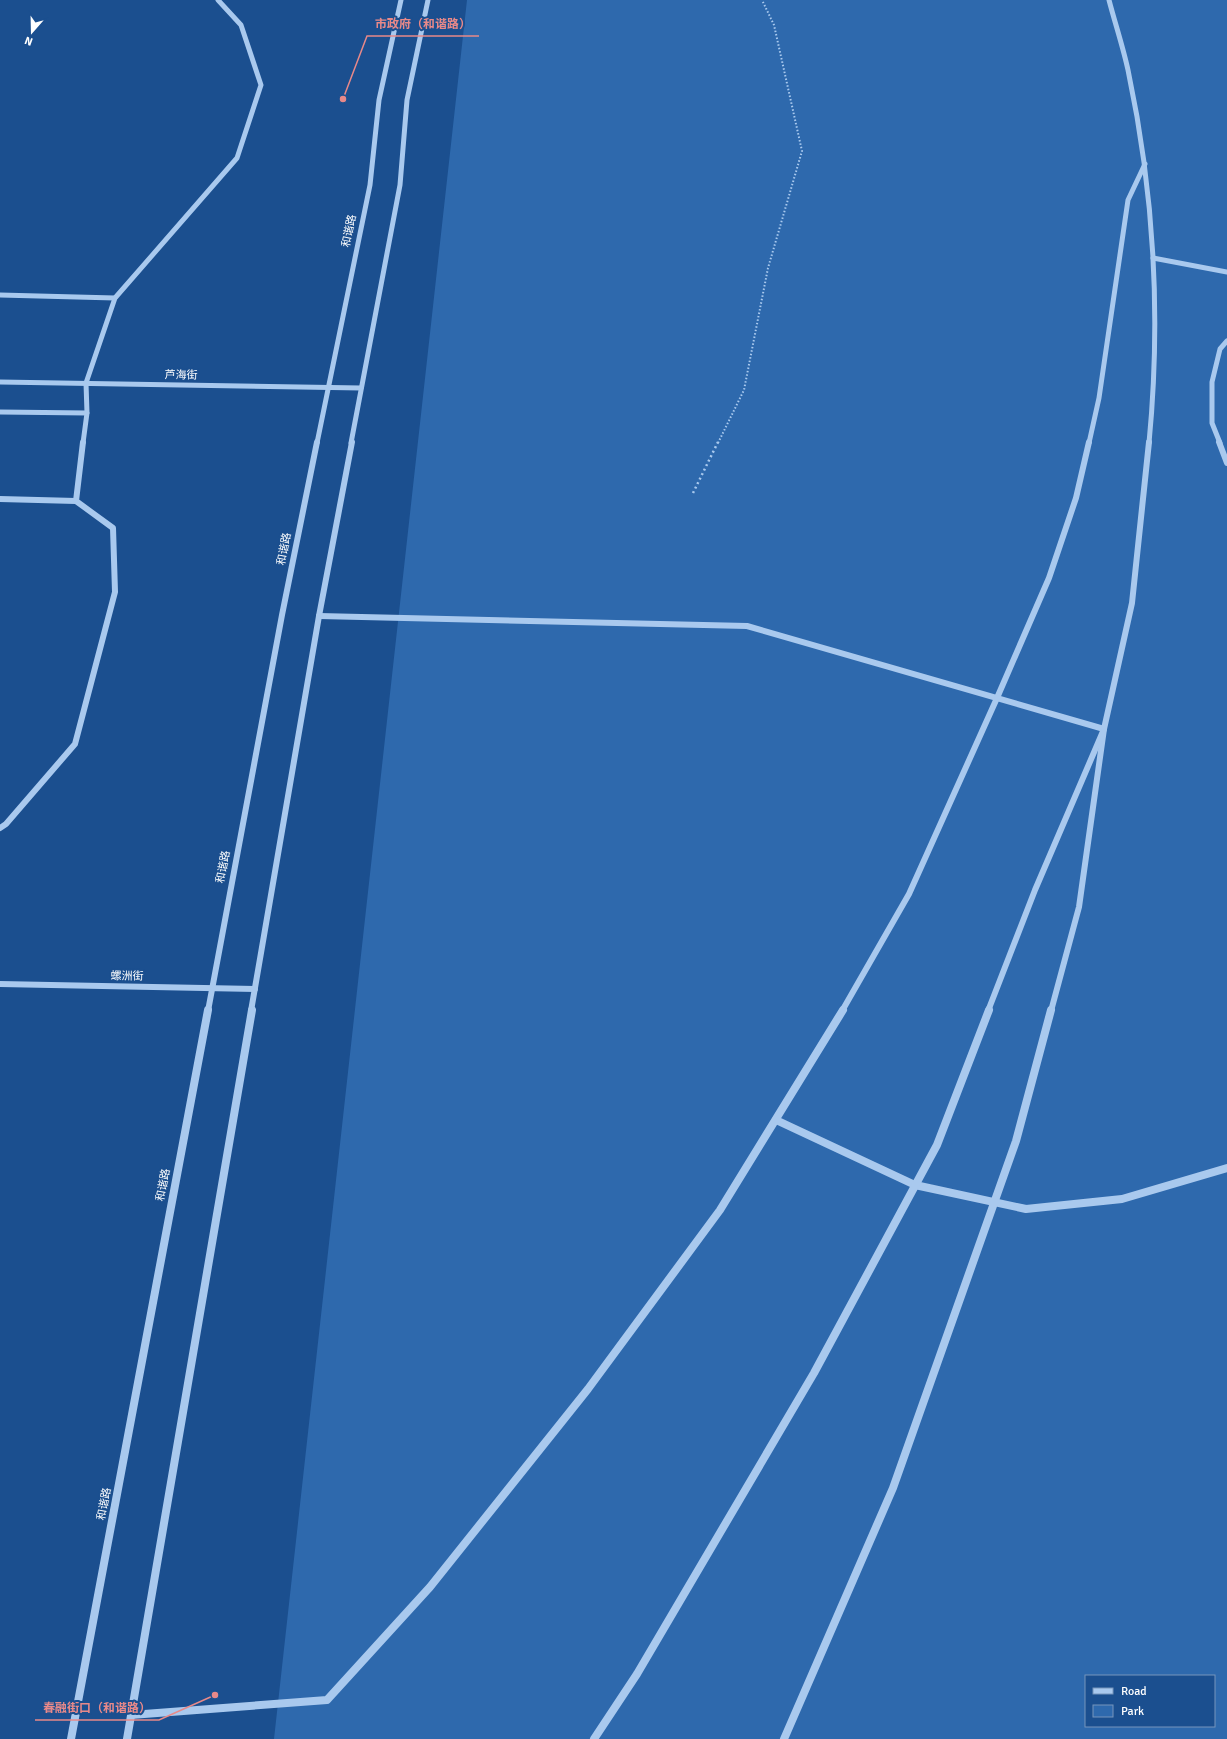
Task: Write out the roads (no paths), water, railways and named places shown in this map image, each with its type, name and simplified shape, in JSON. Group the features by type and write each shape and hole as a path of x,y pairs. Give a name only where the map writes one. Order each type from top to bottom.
{"street":[{"path":"76,501 87,413 86,383 115,298 237,158 262,85 241,25 218,0"},
{"name":"和谐路","path":"71,1739 279,630 370,185 379,100 401,0"},
{"path":"127,1739 319,616 400,185 407,100 428,0"},
{"path":"784,1739 893,1488 995,1202 1016,1141 1079,907 1104,729 1132,603 1153,400 1153,258 1146,164 1128,69 1108,0"},
{"path":"132,1716 326,1700 430,1587 588,1389 720,1210 825,1041 909,894 998,698 1048,578 1076,498 1099,398 1128,200 1146,164"},
{"path":"1153,258 1227,272"},
{"path":"0,296 115,298"},
{"path":"1227,341 1220,349 1212,382 1212,423 1227,463"},
{"name":"芦海街","path":"0,382 361,388"},
{"path":"0,412 87,413"},
{"path":"0,499 76,501 113,528 116,592 74,744 6,824 0,828"},
{"path":"319,616 747,626 1104,729"},
{"path":"594,1739 637,1674 814,1373 937,1145 1035,890 1104,729"},
{"name":"螺洲街","path":"0,984 255,989"},
{"path":"776,1120 915,1185 1026,1209 1122,1199 1227,1168"}],"place":[{"name":"市政府（和谐路）","path":"343,99"},
{"name":"春融街口（和谐路）","path":"215,1695"}]}
